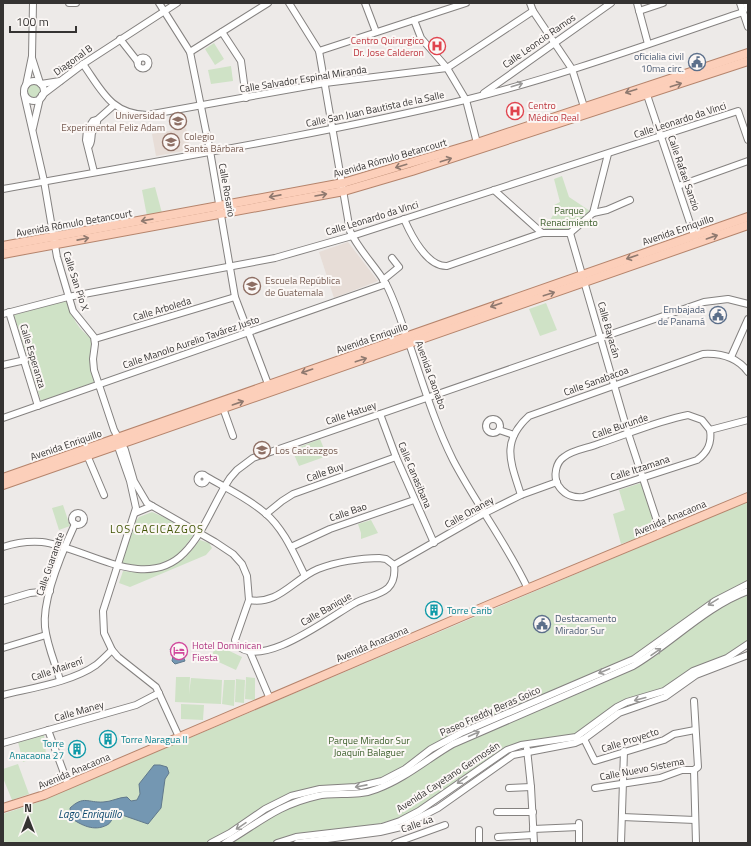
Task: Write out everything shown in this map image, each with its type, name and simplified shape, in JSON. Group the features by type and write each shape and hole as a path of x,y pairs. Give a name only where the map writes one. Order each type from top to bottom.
{"main road":[{"name":"Avenida Rómulo Betancourt","path":"3,254 54,241 343,187 417,165 646,90 748,53"},
{"name":"Avenida Rómulo Betancourt","path":"646,90 748,61"},
{"name":"Avenida Rómulo Betancourt","path":"417,165 477,143 585,110"},
{"name":"Avenida Enriquillo","path":"3,485 87,455 117,439 223,408 406,336 584,278 696,239 748,217"},
{"name":"Avenida Enriquillo","path":"696,239 748,225"},
{"name":"Avenida Rómulo Betancourt","path":"3,246 54,241"},
{"name":"Avenida Enriquillo","path":"3,478 117,439 268,384 409,345 584,278"},
{"name":"Avenida Anacaona","path":"3,808 44,795 748,497"}],"street":[{"path":"32,56 43,89 41,96 31,100 24,94 32,56 33,3"},
{"path":"69,3 76,3"},
{"name":"Calle Rosario","path":"159,3 190,52 210,151 235,298 268,384"},
{"name":"Diagonal B","path":"41,96 64,80 83,64 177,3"},
{"path":"190,52 268,3"},
{"name":"Avenida Caonabo","path":"289,3 319,51 348,223 352,236 384,282 453,460 483,514 516,564 528,589"},
{"path":"365,3 376,32"},
{"path":"319,51 466,3"},
{"path":"530,3 533,11 572,69 585,110"},
{"name":"Calle Leoncio Ramos","path":"480,96 611,3"},
{"path":"637,3 648,44"},
{"path":"639,11 663,3"},
{"path":"740,3 745,11"},
{"path":"746,3 745,11 748,27"},
{"name":"Calle Salvador Espinal Miranda","path":"83,64 114,105 129,113 147,115 325,83 447,68 533,11"},
{"name":"Calle San Juan Bautista de la Salle","path":"3,189 333,129 466,100 572,69 745,11"},
{"path":"414,20 422,38 447,68 466,100 477,143"},
{"path":"222,32 241,61 246,98"},
{"path":"120,39 138,62"},
{"path":"26,85 31,81 40,83 64,80"},
{"name":"Calle Rafael Sanzio","path":"646,90 696,239"},
{"name":"Calle San Pío X","path":"24,94 44,182 54,241 68,297 76,317 93,335 95,340"},
{"name":"Calle San Pío X","path":"33,130 41,96"},
{"path":"94,172 89,146 86,140 86,130 93,122 114,105"},
{"name":"Calle Leonardo da Vinci","path":"6,313 68,297 275,258 352,236 738,111 748,140"},
{"path":"593,213 608,154"},
{"path":"678,186 748,161"},
{"path":"494,190 542,233"},
{"path":"404,219 418,245 438,265 447,266 542,233 570,233 593,213 607,210 630,200"},
{"name":"Calle Bayacán","path":"570,233 628,433 661,533"},
{"name":"Calle Manolo Aurelio Tavárez Justo","path":"3,418 248,332 384,282 399,267 392,258"},
{"name":"Calle Arboleda","path":"95,340 235,298"},
{"name":"Calle Hatuey","path":"3,547 32,542 43,542 117,565 143,569 164,566 176,560 184,553 199,532 224,487 237,470 253,458 428,396 704,302 728,299 748,304"},
{"name":"Calle Esperanza","path":"6,313 25,360 38,406"},
{"path":"748,319 731,357 748,372"},
{"path":"95,340 93,359 99,385 136,502 135,513 103,611 102,620 104,633 112,650 152,683 159,694 179,737"},
{"name":"Calle Sanabacoa","path":"521,495 511,463 510,447 519,425 529,416 703,354 719,354 731,357"},
{"path":"3,365 25,360"},
{"path":"223,408 233,436"},
{"name":"Calle Canasibana","path":"380,414 396,457 434,543"},
{"name":"Calle Burunde","path":"558,485 557,469 559,462 563,457 628,433 688,415 702,420 710,430"},
{"path":"710,430 748,420"},
{"path":"499,430 514,435"},
{"name":"Calle Itzamana","path":"558,485 570,496 583,497 697,460 703,455 709,445 710,430"},
{"path":"117,439 142,497 152,506 199,532 233,554 242,564 247,576 249,600 235,640 238,646 250,652 270,699"},
{"path":"87,455 104,495"},
{"name":"Calle Buy","path":"266,514 282,500 293,494 396,457"},
{"path":"207,477 252,503 266,514 291,547 305,576"},
{"name":"Calle Onaney","path":"394,565 483,514 521,495 558,485"},
{"name":"Calle Bao","path":"291,547 330,529 414,500"},
{"path":"135,513 152,506"},
{"name":"Calle Guaranate","path":"60,680 46,635 45,613 50,591 64,548 75,524"},
{"path":"249,600 261,601 274,598 305,576 326,567 372,558 386,559 394,565"},
{"name":"Calle Banique","path":"250,652 267,651 276,648 322,624 356,602 384,590 393,581 395,574 394,565"},
{"name":"Paseo Freddy Beras Goico","path":"211,843 230,833 265,809 291,796 320,789 356,787 387,779 405,769 431,749 461,733 634,659 715,601 748,584"},
{"path":"3,601 30,594 50,591"},
{"name":"Paseo Freddy Beras Goico","path":"225,843 274,811 296,801 321,795 368,792 405,777 431,756 453,744 632,666 654,653 706,614 748,591"},
{"path":"3,648 46,635"},
{"name":"Avenida Cayetano Germosén","path":"279,842 296,837 382,827 400,821 419,811 494,758 514,747 524,744 576,737 617,707 627,702 664,691 693,671 727,658 748,644"},
{"name":"Calle Mairení","path":"3,695 60,680 85,671 96,665 112,650"},
{"name":"Avenida Cayetano Germosén","path":"297,843 380,832 401,827 438,808 508,757 520,752 576,743 584,740 619,713 665,698 696,675 748,655"},
{"name":"Calle Maney","path":"3,743 136,705 159,694"},
{"path":"694,701 698,767 694,770 696,843"},
{"path":"48,730 68,784"},
{"name":"Calle Proyecto","path":"584,740 594,761 664,740 674,734 695,730"},
{"path":"524,744 528,751 534,843"},
{"path":"621,843 624,751"},
{"name":"Calle Nuevo Sistema","path":"595,788 660,778 682,770 694,770"},
{"path":"509,788 531,787"},
{"path":"497,812 533,812"},
{"path":"622,816 695,820"},
{"name":"Calle 4a","path":"396,843 445,825"},
{"path":"498,837 579,825 579,843"},
{"path":"479,830 479,843"}],"shaded area":[{"name":"Colegio Santa Bárbara","path":"186,128 190,150 156,156 152,134"},
{"path":"348,242 378,281 334,298 319,252"}],"green space":[{"path":"214,43 224,59 215,65 205,49"},
{"path":"231,66 233,81 211,84 208,70"},
{"path":"34,83 41,88 42,91 37,98 34,99 27,94 26,91 31,84"},
{"name":"Parque Renacimiento","path":"562,176 569,197 593,213 570,233 542,233 555,212 554,205 560,202 554,179"},
{"path":"155,187 162,213 147,216 142,190"},
{"path":"68,300 76,323 93,340 91,366 95,382 41,401 14,315"},
{"path":"546,303 557,330 540,336 529,309"},
{"path":"320,439 327,456 299,466 292,450"},
{"path":"641,483 657,531 621,544 613,514 625,510 619,490"},
{"name":"Parque Mirador Sur Joaquín Balaguer","path":"748,501 748,641 740,648 667,687 635,698 575,735 504,749 417,808 398,818 379,824 284,837 271,843 3,843 3,814 36,803"},
{"path":"63,505 70,526 59,530 52,508"},
{"path":"152,512 166,518 193,535 178,554 163,564 145,566 121,563 133,525 139,517"},
{"path":"371,520 378,533 361,539 358,524"},
{"path":"200,540 209,543 212,548 206,555 130,587 119,583 123,571 144,573 157,571 185,558"},
{"path":"217,645 242,657 236,670 210,658"},
{"path":"176,677 190,677 189,694 191,678 222,680 221,704 175,702"},
{"path":"246,677 255,678 255,700 245,699"},
{"path":"236,679 245,680 244,703 235,702"},
{"path":"224,680 235,680 234,706 222,704"},
{"path":"181,704 204,705 203,720 181,719"},
{"path":"44,734 46,754 23,762 18,742"},
{"path":"18,764 29,794 12,800 3,778 3,769"}],"water":[{"path":"179,645 185,661 175,664 172,661 173,656 170,649"},
{"name":"Lago Enriquillo","path":"154,765 167,767 169,773 165,779 161,808 148,824 122,815 113,819 107,825 93,828 83,825 71,818 70,808 79,802 86,800 106,802 127,797 131,801 137,800 140,794 139,784"}],"place":[{"name":"Centro Quirurgico Dr. Jose Calderon","path":"437,46"},
{"name":"oficialia civil 10ma circ.","path":"697,62"},
{"name":"Centro Médico Real","path":"515,111"},
{"name":"Universidad Experimental Feliz Adam","path":"178,121"},
{"name":"Colegio Santa Bárbara","path":"171,142"},
{"name":"Escuela República de Guatemala","path":"252,286"},
{"name":"Embajada de Panamá","path":"718,315"},
{"name":"Los Cacicazgos","path":"262,450"},
{"name":"Torre Carib","path":"434,610"},
{"name":"Destacamento Mirador Sur","path":"542,624"},
{"name":"Hotel Dominican Fiesta","path":"179,651"},
{"name":"Torre Naragua II","path":"108,739"},
{"name":"Torre Anacaona 27","path":"77,749"}],"district":[{"name":"LOS CACICAZGOS","path":"157,529"}]}
